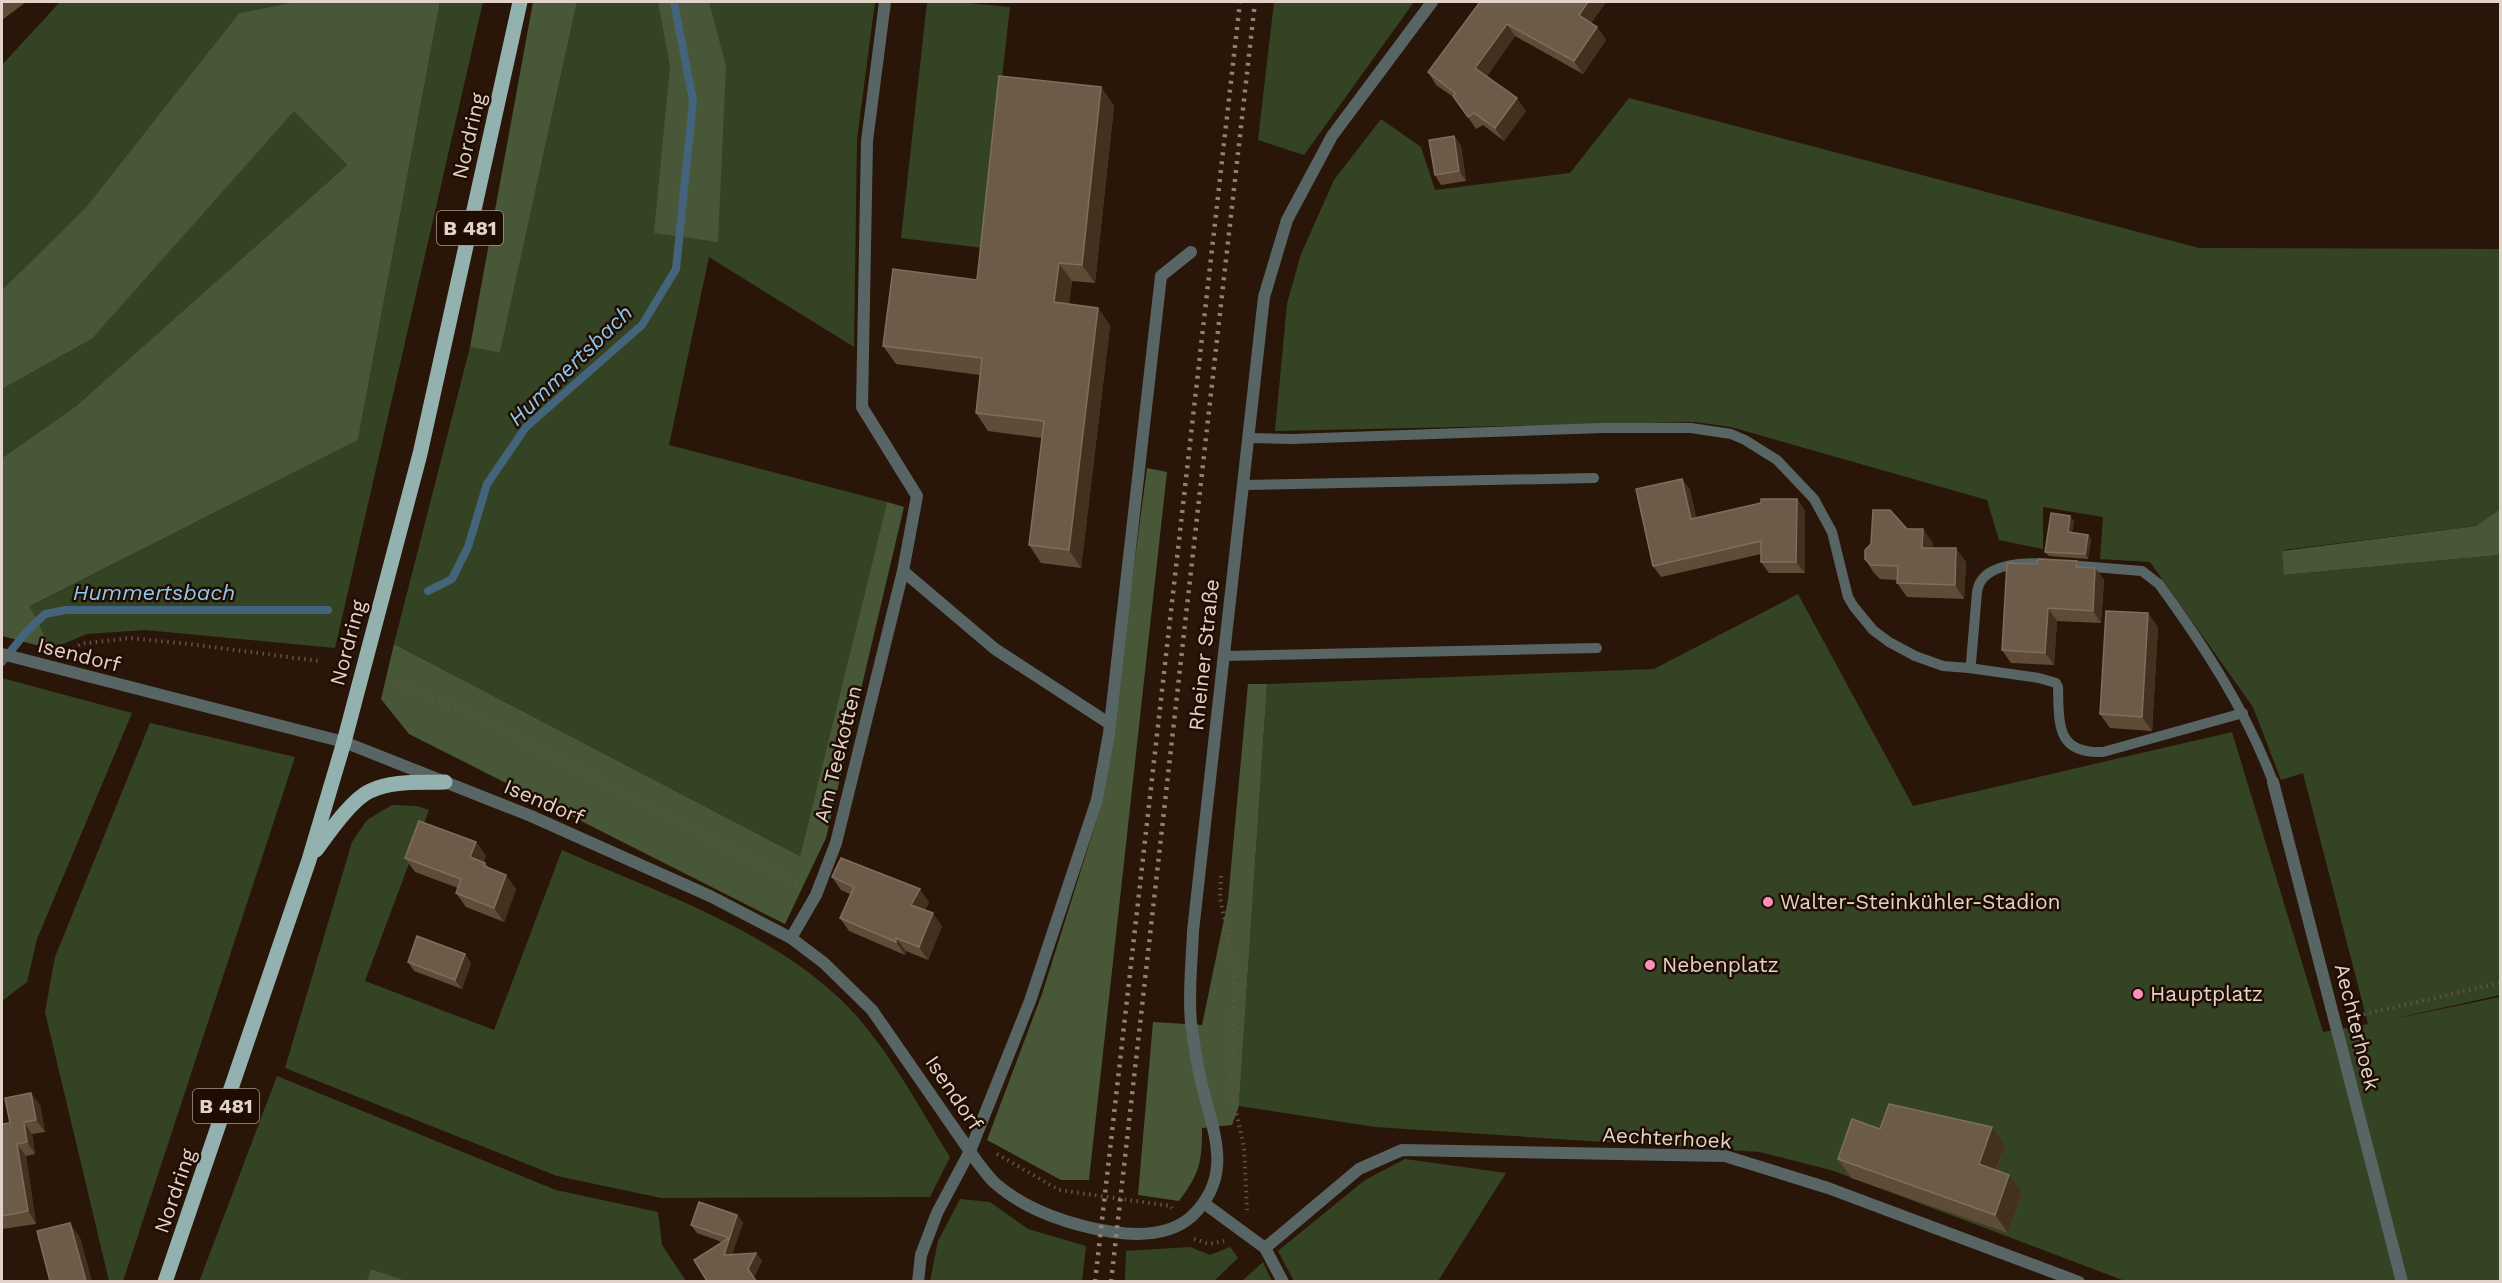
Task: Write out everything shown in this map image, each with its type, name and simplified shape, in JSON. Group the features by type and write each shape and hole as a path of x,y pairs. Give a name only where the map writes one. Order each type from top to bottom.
{"main road":[{"name":"Nordring","path":"165,1281 309,860 344,742 420,454 520,2"},
{"path":"309,860 341,818 368,791 396,783 445,782"}],"street":[{"name":"Am Teekotten","path":"790,938 816,895 836,843 903,571 917,496 862,407 867,141 885,2"},
{"name":"Rheiner Straße","path":"1064,1220 1116,1233 1152,1234 1182,1224 1205,1204 1218,1174 1216,1131 1200,1078 1191,1020 1193,931 1264,297 1287,220 1332,136 1432,2"},
{"path":"970,1151 1030,1001 1097,800 1110,723 1161,276 1191,252"},
{"path":"903,571 995,649 1110,723"},
{"name":"Isendorf","path":"2,654 344,742 531,816 710,896 790,938 824,963 872,1010 995,1184 1016,1199 1064,1220"},
{"name":"Aechterhoek","path":"2273,782 2402,1281"},
{"name":"Aechterhoek","path":"1265,1248 1359,1169 1402,1150 1725,1156 1828,1188 2079,1281"},
{"name":"Isendorf","path":"918,1281 921,1255 937,1213 970,1151"},
{"path":"1205,1204 1265,1248 1283,1281"}],"lane":[{"path":"1248,438 1292,439 1602,428 1691,428 1731,434 1777,460 1814,498 1832,532 1848,597 1854,608 1873,630 1915,656 1943,666 2039,678 2056,683 2060,724 2064,739 2069,744 2088,753 2103,752 2243,713"},
{"path":"1244,485 1594,478"},
{"path":"1969,668 1976,623 1978,587 1981,581 1991,574 2019,562 2132,569 2150,575 2159,584 2217,670 2243,713 2259,744 2273,782"},
{"path":"1223,656 1597,648"}],"path":[{"path":"50,668 80,644 129,638 200,645 319,662"},
{"path":"399,685 428,695 470,715 684,822 816,895"},
{"path":"970,1151 995,1153 1059,1190 1171,1206 1195,1239 1209,1244 1224,1241 1247,1219 1244,1147 1231,1089 1235,972 1220,898 1221,874"},
{"path":"2335,1021 2500,983"}],"green space":[{"path":"60,2 295,2 239,13 86,207 2,290 2,65"},
{"path":"295,2 440,2 358,440 30,606 51,649 2,636 2,458 76,406 347,165 294,111 92,339 2,389 2,290 86,207 239,13"},
{"path":"440,2 483,2 335,648 145,630 87,634 51,649 30,606 358,440"},
{"path":"533,2 577,2 500,353 470,347"},
{"path":"577,2 875,2 857,139 854,347 709,257 669,445 887,502 800,856 394,644 470,347 500,353"},
{"path":"658,2 709,2 726,66 718,242 654,233 670,66"},
{"path":"927,2 959,2 1010,7 983,248 901,238"},
{"path":"1274,2 1414,2 1304,155 1258,140"},
{"path":"1629,98 2199,248 2500,249 2500,509 2476,526 2283,550 2284,575 2500,555 2500,995 2388,1020 2500,997 2500,1281 2125,1281 1834,1171 1760,1152 1375,1127 1239,1106 1267,684 1654,669 1798,594 1913,806 2232,732 2323,1032 2368,1024 2303,773 2281,780 2253,707 2150,562 2100,559 2103,517 2043,507 2043,549 1999,540 1987,500 1731,427 1695,422 1275,431 1287,304 1301,254 1334,180 1381,119 1421,147 1435,190 1570,173"},
{"path":"294,110 347,165 76,406 2,458 2,389 92,339"},
{"path":"1147,468 1167,472 1089,1180 1061,1180 987,1140 1042,994 1103,800"},
{"path":"887,502 904,507 826,838 785,924 409,734 381,699 394,644 800,856"},
{"path":"2500,509 2500,555 2284,575 2282,551 2476,526"},
{"path":"2,678 132,713 37,939 27,982 2,1001"},
{"path":"1248,684 1267,684 1239,1106 1232,1125 1202,1128 1200,1159 1196,1175 1179,1201 1138,1195 1153,1022 1202,1025 1228,900"},
{"path":"150,723 295,757 123,1281 109,1281 45,1012 55,957"},
{"path":"392,805 417,806 429,810 365,981 494,1030 562,850 670,896 742,930 808,972 838,997 871,1033 885,1053 950,1157 930,1197 661,1198 557,1176 285,1068 352,842 367,820"},
{"path":"277,1076 556,1190 658,1212 662,1245 686,1281 406,1282 372,1269 367,1281 199,1282"},
{"path":"1405,1159 1506,1173 1438,1281 1294,1281 1278,1251 1365,1180"},
{"path":"960,1199 990,1202 1028,1229 1086,1246 1082,1281 930,1281 938,1241"},
{"path":"1190,1247 1210,1255 1230,1247 1238,1258 1214,1281 1125,1281 1126,1251"},
{"path":"1263,1262 1272,1281 1242,1281"},
{"path":"371,1269 406,1281 367,1281"}],"building":[{"path":"1480,2 1588,2 1579,15 1597,27 1574,61 1507,24 1475,68 1517,98 1495,128 1474,113 1468,117 1453,96 1455,93 1428,72"},
{"path":"999,76 1101,87 1082,265 1059,263 1054,302 1098,308 1069,550 1029,545 1044,421 976,413 982,358 883,346 893,269 977,280"},
{"path":"1454,136 1459,171 1435,175 1429,140"},
{"path":"1682,479 1691,519 1761,503 1761,499 1797,499 1796,562 1761,562 1761,541 1653,566 1636,489"},
{"path":"1873,510 1890,510 1907,529 1923,529 1922,548 1956,548 1955,585 1897,583 1898,566 1871,565 1865,559 1865,550 1871,544"},
{"path":"2051,513 2070,516 2068,532 2088,535 2085,554 2045,552"},
{"path":"2038,559 2077,561 2076,567 2095,568 2093,611 2048,608 2045,653 2002,650 2007,563 2037,564"},
{"path":"2106,611 2148,613 2142,717 2100,714"},
{"path":"419,821 476,842 470,857 506,875 494,908 456,893 461,879 405,858"},
{"path":"841,858 920,889 911,905 933,913 919,947 896,938 896,942 840,918 854,887 832,877"},
{"path":"417,936 465,954 455,980 408,962"},
{"path":"31,1093 36,1120 24,1122 27,1142 17,1144 28,1211 2,1216 2,1124 10,1123 5,1098"},
{"path":"1889,1104 1992,1127 1979,1164 2009,1175 1995,1215 1838,1159 1852,1119 1880,1129"},
{"path":"699,1202 737,1215 724,1255 756,1253 748,1269 756,1281 707,1281 694,1260 729,1238 691,1225"},
{"path":"70,1223 86,1281 50,1281 37,1231"}],"waterway":[{"name":"Hummertsbach","path":"428,591 452,579 468,547 487,484 526,427 642,325 676,269 693,101 674,2"},
{"name":"Hummertsbach","path":"2,662 27,631 45,614 66,610 328,610"}],"railway":[{"path":"1095,1282 1240,2"},
{"path":"1111,1282 1255,2"}],"place":[{"name":"Walter-Steinkühler-Stadion","path":"1768,902"},
{"name":"Nebenplatz","path":"1650,965"},
{"name":"Hauptplatz","path":"2138,994"}]}
